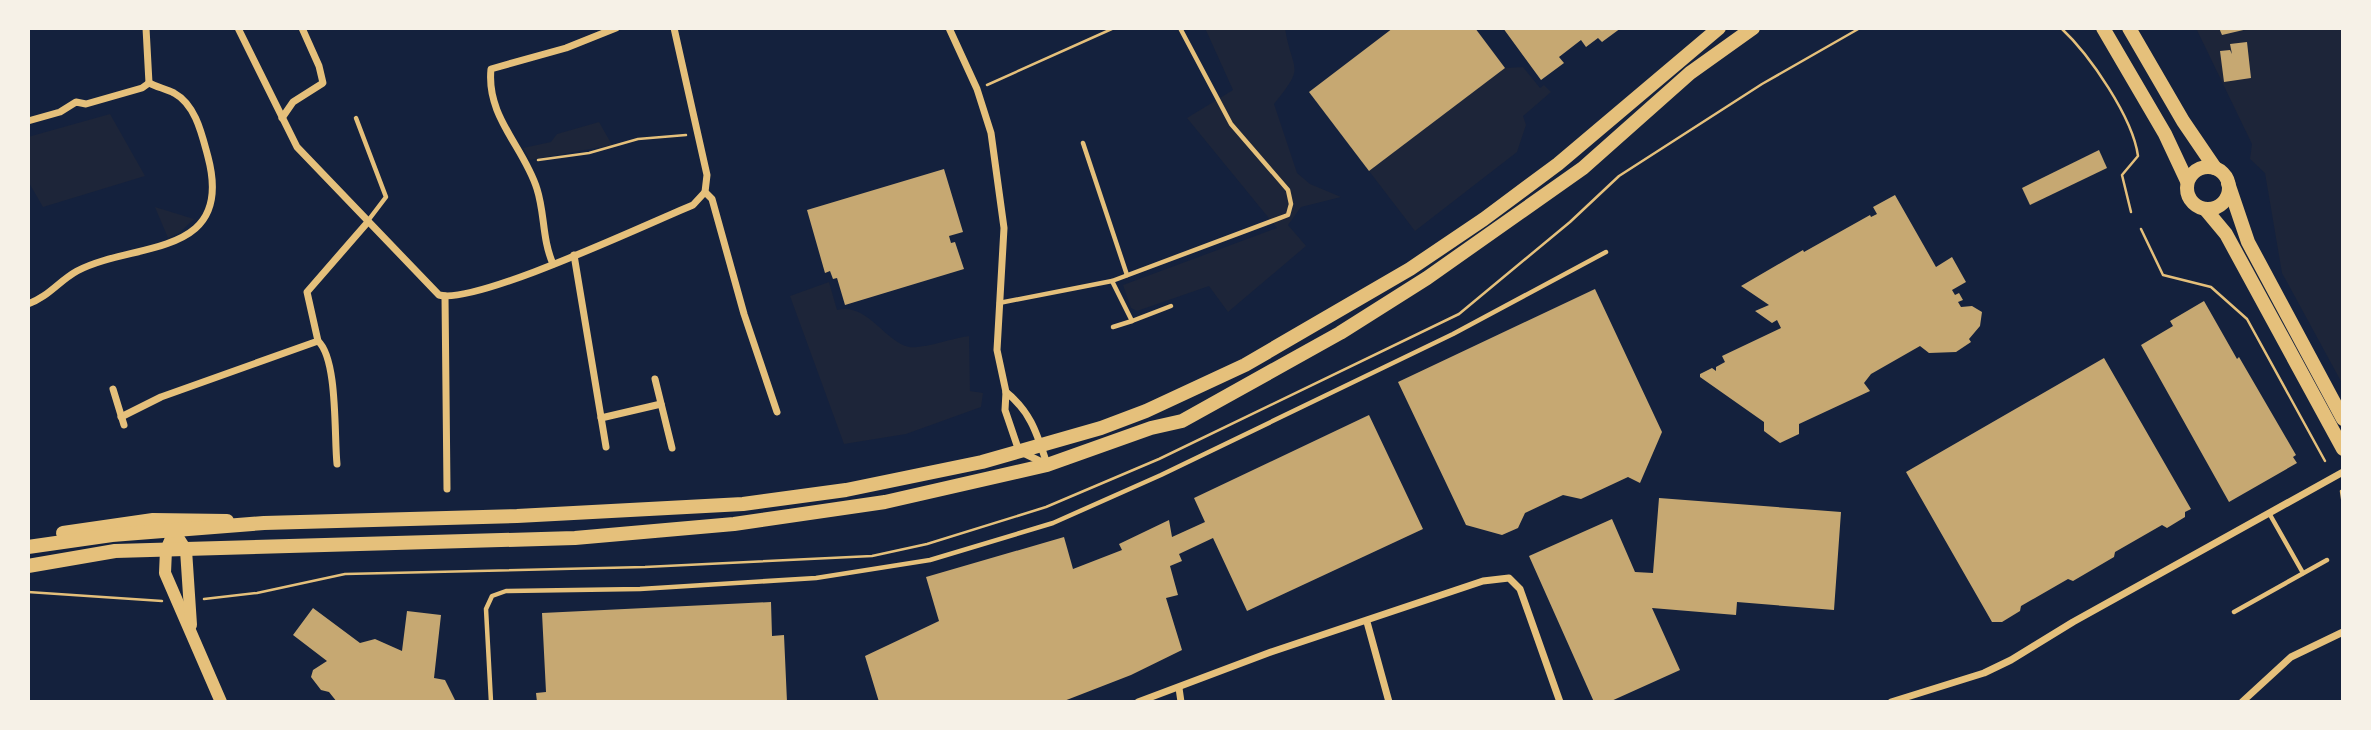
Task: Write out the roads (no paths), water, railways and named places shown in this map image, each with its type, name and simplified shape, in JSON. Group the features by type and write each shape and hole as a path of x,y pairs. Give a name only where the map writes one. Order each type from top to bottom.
{"main road":[{"path":"28,545 112,535 264,523 517,516 743,504 846,490 982,462 1041,446 1146,411 1209,383 1269,352 1410,269 1558,164 1719,28"},
{"path":"28,566 102,553 575,538 734,524 885,502 1047,465 1151,428 1182,421 1351,326 1427,278 1572,176 1690,73 1753,28"},
{"path":"2103,28 2165,134 2187,181 2190,200 2206,210 2226,233 2343,449"},
{"path":"2129,28 2189,132 2228,183 2248,242 2343,419"},
{"path":"2187,181 2196,171 2215,168"},
{"path":"2206,210 2224,202 2228,183"},
{"path":"28,545 64,533 123,523 190,518 264,523"}],"street":[{"path":"146,28 149,83"},
{"path":"238,28 297,147 433,291 445,296 485,288 553,264 693,205 705,192 707,175 674,28"},
{"path":"282,118 293,102 323,83 319,66 302,28"},
{"path":"553,264 544,244 537,190 495,109 490,91 491,69 566,48 616,28"},
{"path":"949,28 977,89 991,133 1004,228 997,350 1006,392 1005,411 1018,451 1047,465"},
{"path":"28,121 60,111 76,102 86,104 142,88 149,83"},
{"path":"28,303 49,293 78,271 174,243 194,230 204,218 212,199 213,185 197,121 189,105 176,94 149,83"},
{"path":"705,192 712,199 744,314 777,412"},
{"path":"337,464 332,388 324,347 318,341 307,292 367,223"},
{"path":"574,255 606,447"},
{"path":"445,296 447,489"},
{"path":"121,417 161,397 318,341"},
{"path":"654,379 672,448"},
{"path":"113,389 124,425"},
{"path":"1006,392 1021,404 1034,422 1047,465"},
{"path":"601,418 661,404"},
{"path":"1891,702 1984,673 2011,660 2343,472"},
{"path":"174,531 186,550 192,631"},
{"path":"174,531 166,550 165,573 221,702"},
{"path":"1138,702 1271,652 1483,581 1508,578 1521,589 1560,702"},
{"path":"1367,622 1389,702"},
{"path":"2242,702 2291,657 2343,632"},
{"path":"1179,688 1181,702"}],"lane":[{"path":"998,303 1112,281 1288,215 1291,204 1289,190 1231,124 1180,28"},
{"path":"356,118 386,197 367,223"},
{"path":"1083,143 1128,275"},
{"path":"491,702 486,609 492,596 506,591 640,589 816,578 930,560 1053,523 1161,475 1442,340 1606,252"},
{"path":"1112,281 1132,321"},
{"path":"1113,327 1171,306"},
{"path":"2269,512 2303,573"},
{"path":"2234,612 2327,560"}]}
